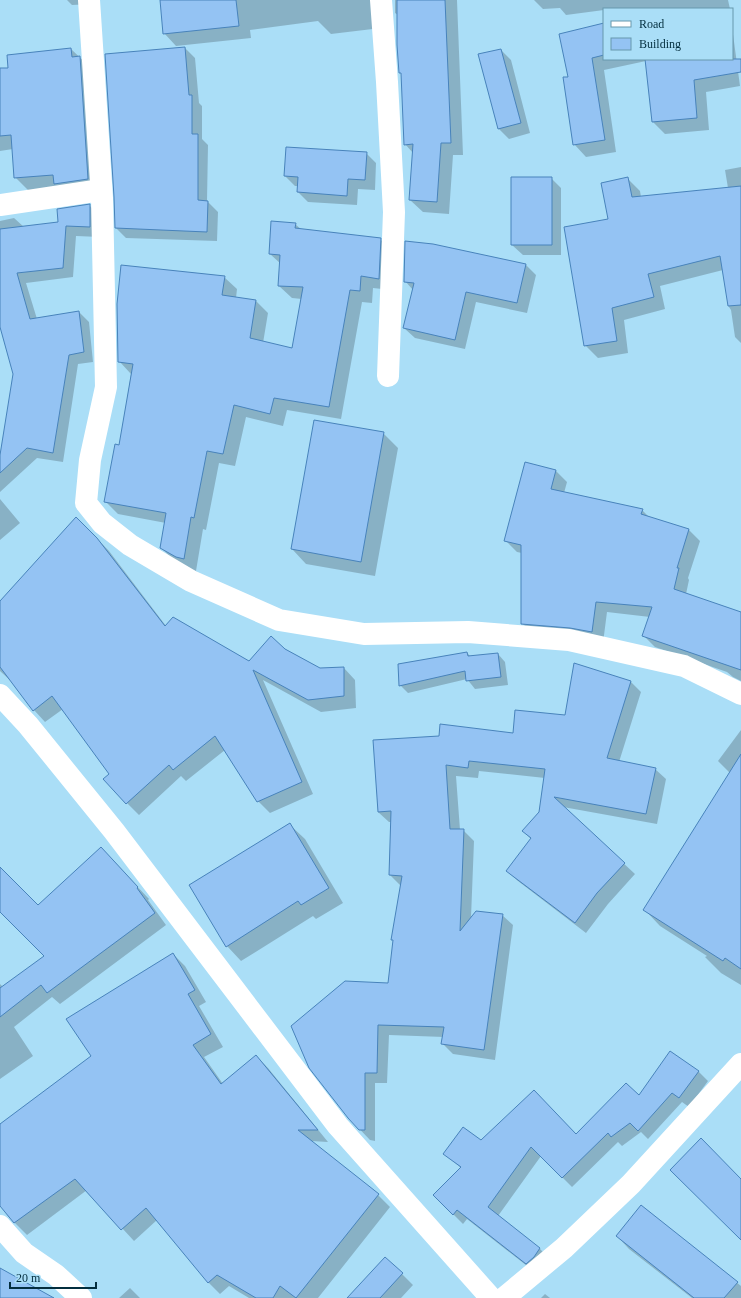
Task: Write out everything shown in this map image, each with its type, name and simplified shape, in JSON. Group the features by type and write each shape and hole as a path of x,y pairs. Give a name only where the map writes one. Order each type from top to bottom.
{"street":[{"path":"89,0 101,190 106,387 90,460 86,503 102,524 130,546 191,581 279,620 364,634 468,632 569,640 684,666 741,694"},
{"path":"381,0 394,212 388,376"},
{"path":"0,205 101,190"},
{"path":"0,695 28,726 114,831 338,1126 491,1298"},
{"path":"504,1298 564,1248 631,1184 741,1064"},
{"path":"0,1226 24,1253 56,1275 81,1298"}],"building":[{"path":"160,0 236,0 239,26 163,34"},
{"path":"397,0 445,0 451,143 441,143 437,202 409,200 413,144 404,145 401,73 399,73 397,45"},
{"path":"603,23 603,55 592,58 605,140 573,145 563,77 568,77 559,34"},
{"path":"185,47 189,95 192,95 192,134 198,134 198,200 208,201 207,232 115,228 105,54"},
{"path":"71,48 72,57 80,56 88,179 54,184 53,175 14,178 11,135 0,136 0,68 8,68 7,55"},
{"path":"501,49 521,123 498,129 478,54"},
{"path":"741,59 741,72 694,80 697,118 652,122 645,60"},
{"path":"286,147 367,152 365,180 348,179 347,196 297,192 298,177 284,176"},
{"path":"511,177 552,177 552,245 511,245"},
{"path":"628,177 632,197 741,186 741,305 728,306 720,256 648,274 654,297 612,308 617,341 584,346 564,227 608,219 601,183"},
{"path":"90,204 90,227 66,226 63,268 17,273 30,319 79,311 84,352 69,355 53,453 27,448 0,473 0,455 13,374 0,327 0,229 58,222 57,209"},
{"path":"271,221 296,223 295,228 381,238 379,279 361,276 360,291 350,290 329,407 274,398 270,414 234,405 223,454 207,451 194,518 191,517 184,559 176,557 160,548 166,513 104,502 115,444 119,445 133,364 118,362 117,304 121,265 225,276 222,295 256,300 250,338 292,348 303,287 278,286 280,255 269,254"},
{"path":"405,241 433,244 526,264 517,303 466,292 455,340 403,328 414,283 404,282"},
{"path":"314,420 384,432 361,562 291,549"},
{"path":"525,462 556,470 551,489 643,509 641,514 689,529 677,568 679,568 674,589 741,612 741,670 642,636 652,607 596,602 592,632 570,628 521,624 521,545 504,541"},
{"path":"76,517 97,538 165,626 173,617 249,661 271,636 285,649 320,668 344,667 344,696 308,700 253,670 302,782 257,802 215,736 173,770 169,765 126,804 103,779 109,774 52,696 33,711 0,667 0,601"},
{"path":"467,652 468,656 498,653 501,677 466,681 465,671 399,686 398,664"},
{"path":"574,663 631,681 607,758 656,768 646,814 554,797 625,863 597,893 575,923 506,871 531,838 522,831 539,812 545,769 469,761 468,768 446,765 450,829 464,829 460,931 476,911 503,914 484,1050 441,1044 444,1027 378,1025 377,1073 365,1073 365,1130 359,1130 309,1068 291,1026 345,981 388,983 393,940 391,940 402,876 389,875 391,811 378,812 373,740 439,736 440,724 513,733 515,710 565,715"},
{"path":"741,754 741,969 725,958 723,961 643,910"},
{"path":"290,823 329,888 301,905 298,901 226,947 189,885"},
{"path":"101,847 138,887 137,888 155,913 47,993 41,985 0,1017 0,988 44,956 0,912 0,867 38,905"},
{"path":"173,953 195,990 188,994 211,1034 193,1045 221,1084 256,1055 318,1130 298,1130 379,1194 296,1298 280,1286 273,1298 256,1298 217,1275 208,1283 146,1208 121,1230 75,1179 14,1223 0,1206 0,1124 91,1056 66,1019"},
{"path":"670,1051 699,1071 679,1098 672,1093 638,1131 630,1123 611,1137 608,1133 562,1178 531,1147 488,1207 540,1248 534,1257 526,1264 457,1210 453,1215 433,1195 461,1167 443,1154 463,1127 481,1140 534,1090 576,1134 626,1083 639,1095"},
{"path":"701,1138 741,1179 741,1240 670,1170"},
{"path":"641,1205 738,1282 724,1298 694,1298 616,1236"},
{"path":"385,1257 403,1273 380,1298 347,1298"},
{"path":"0,1268 54,1298 0,1298"}]}
